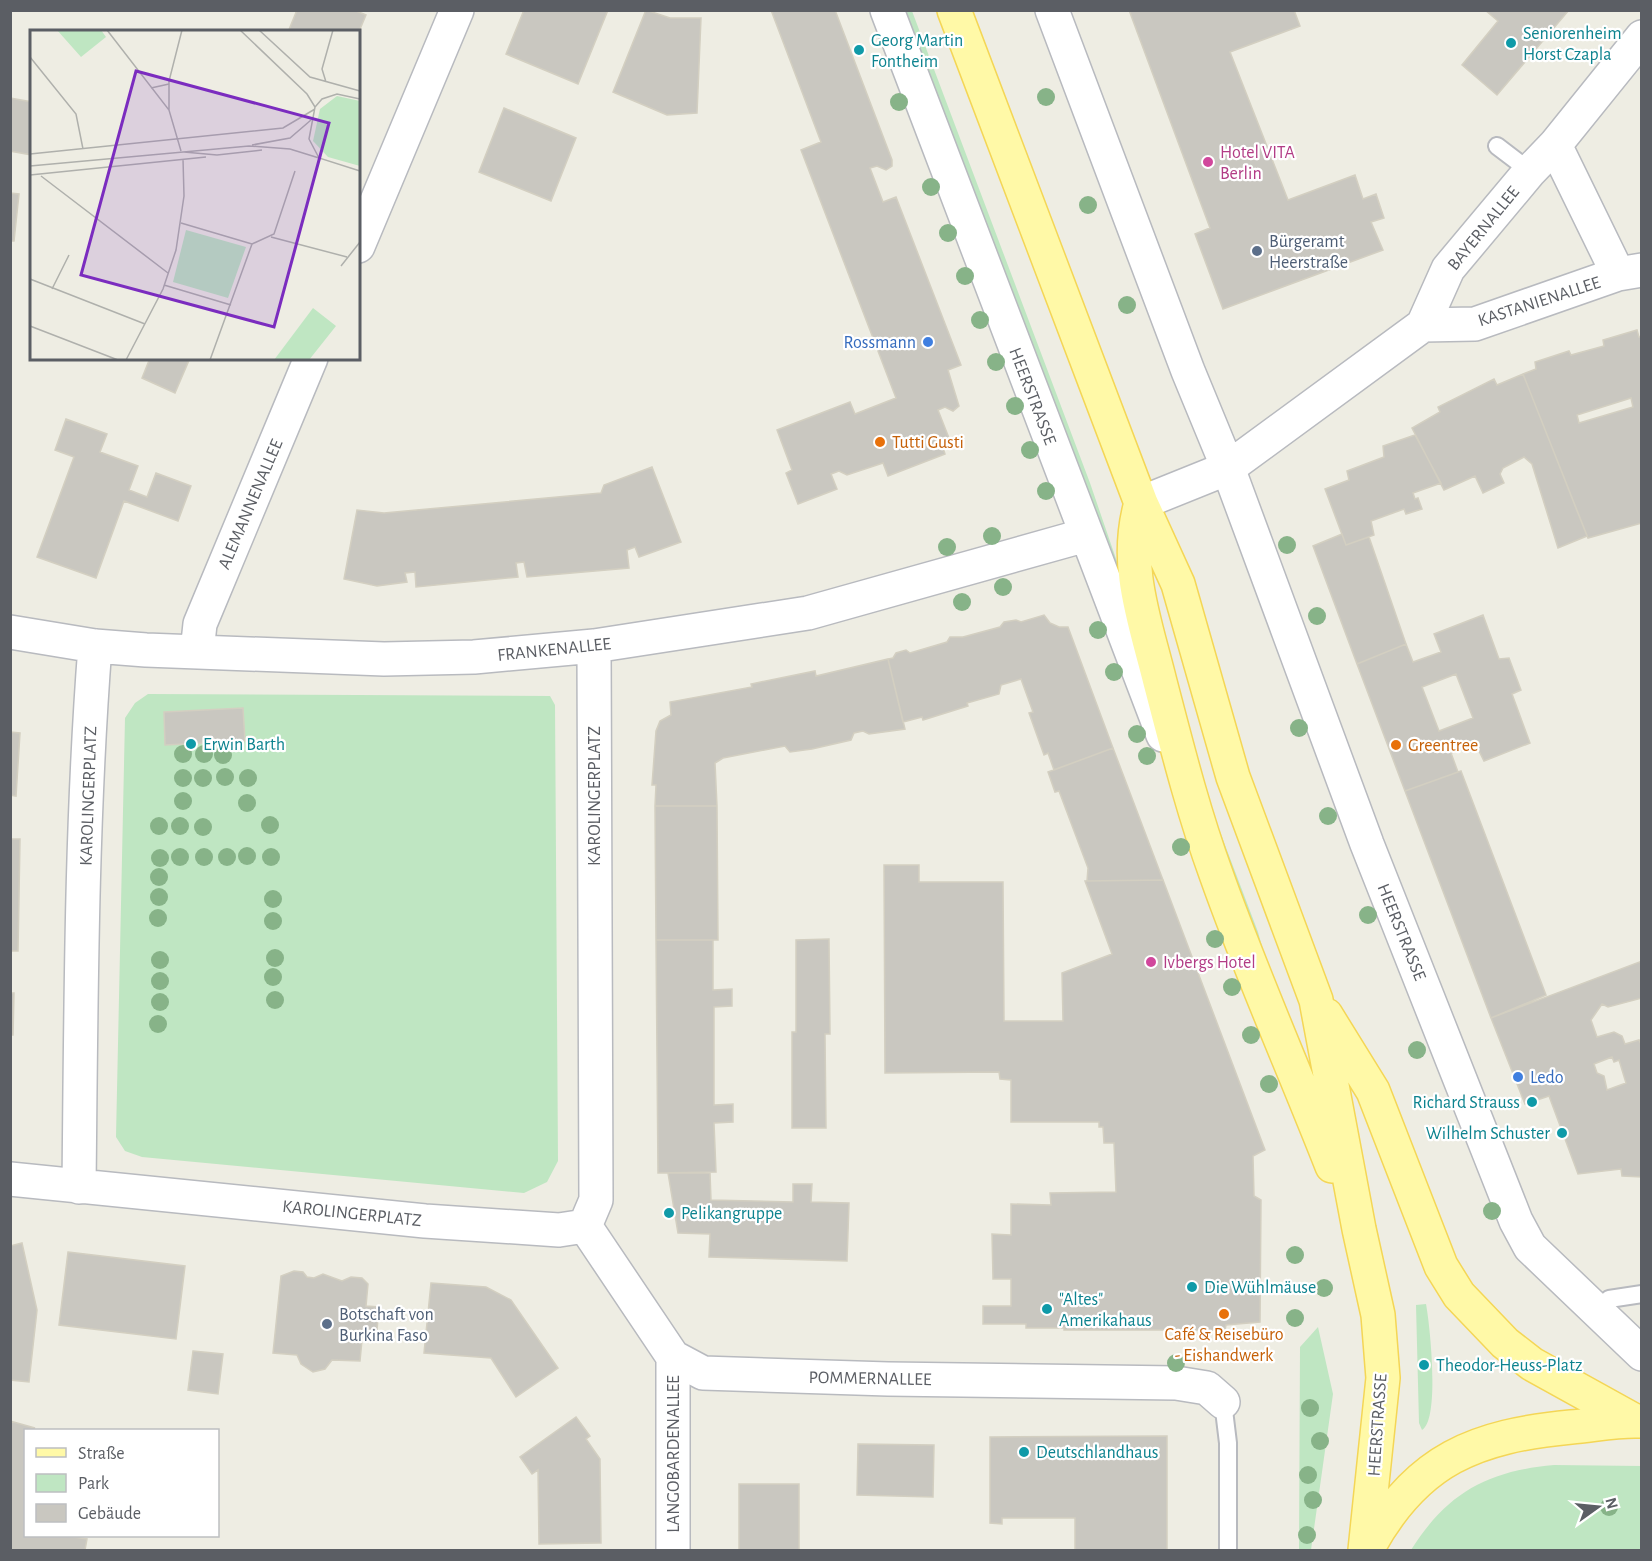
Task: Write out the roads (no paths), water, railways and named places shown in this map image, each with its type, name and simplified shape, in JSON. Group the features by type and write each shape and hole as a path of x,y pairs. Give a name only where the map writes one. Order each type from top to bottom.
{"main road":[{"name":"HEERSTRASSE","path":"954,10 1141,504 1178,584 1233,777 1316,1000 1359,1229 1375,1292 1383,1378 1366,1551"},
{"name":"HEERSTRASSE","path":"1141,504 1134,528 1132,553 1140,599 1185,778 1220,886 1359,1229"},
{"name":"HEERSTRASSE","path":"1316,1000 1373,1091 1441,1266 1459,1295 1505,1343 1532,1364 1638,1421"},
{"path":"1366,1551 1382,1522 1413,1487 1440,1463 1474,1444 1551,1429 1638,1421"}],"street":[{"path":"360,241 457,10"},
{"name":"HEERSTRASSE","path":"887,10 1156,719 1185,778"},
{"name":"HEERSTRASSE","path":"1052,10 1188,371 1228,468 1367,844 1516,1221 1530,1247 1641,1354"},
{"name":"BAYERNALLEE","path":"1228,468 1423,325 1448,269 1530,171 1555,145 1641,37"},
{"name":"KASTANIENALLEE","path":"1423,325 1475,324 1630,272 1555,145"},
{"name":"ALEMANNENALLEE","path":"197,652 200,624 310,360"},
{"path":"1141,504 1228,468"},
{"name":"FRANKENALLEE","path":"10,632 95,646 197,652 384,660 474,657 594,646 808,613 1086,535"},
{"name":"KAROLINGERPLATZ","path":"95,646 82,965 79,1186 436,1221 559,1230 585,1226 596,1200 594,646"},
{"path":"10,1179 79,1186"},
{"name":"POMMERNALLEE","path":"585,1226 673,1357 703,1373 888,1379 1176,1383 1207,1388 1223,1402"},
{"name":"LANGOBARDENALLEE","path":"673,1357 673,1551"}],"lane":[{"path":"1497,146 1530,171"},
{"path":"1598,1312 1609,1299 1641,1294"},
{"path":"1223,1402 1228,1443 1228,1551"}],"place":[{"name":"Seniorenheim Horst Czapla","path":"1511,43"},
{"name":"Georg Martin Fontheim","path":"859,50"},
{"name":"Hotel VITA Berlin","path":"1208,162"},
{"name":"Bürgeramt Heerstraße","path":"1257,251"},
{"name":"Rossmann","path":"928,342"},
{"name":"Tutti Gusti","path":"880,442"},
{"name":"Erwin Barth","path":"191,744"},
{"name":"Greentree","path":"1396,745"},
{"name":"Ivbergs Hotel","path":"1151,962"},
{"name":"Ledo","path":"1518,1077"},
{"name":"Richard Strauss","path":"1532,1102"},
{"name":"Wilhelm Schuster","path":"1562,1133"},
{"name":"Pelikangruppe","path":"669,1213"},
{"name":"Die Wühlmäuse","path":"1192,1287"},
{"name":"\"Altes\" Amerikahaus","path":"1047,1309"},
{"name":"Café & Reisebüro - Eishandwerk","path":"1224,1314"},
{"name":"Botschaft von Burkina Faso","path":"327,1324"},
{"name":"Theodor-Heuss-Platz","path":"1424,1365"},
{"name":"Deutschlandhaus","path":"1024,1452"}]}
